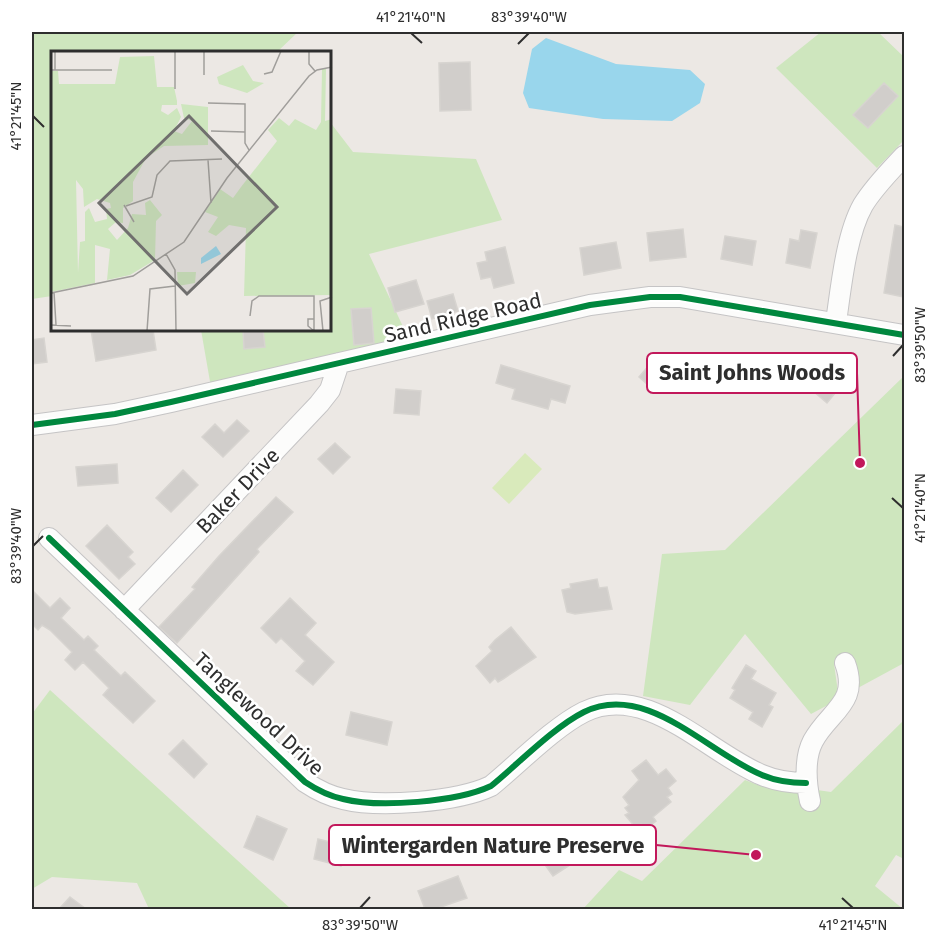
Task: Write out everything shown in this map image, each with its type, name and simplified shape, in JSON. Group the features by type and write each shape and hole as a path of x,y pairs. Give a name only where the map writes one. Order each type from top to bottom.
{"street":[{"path":"836,322 854,228 862,207 874,188 904,156"},
{"name":"Sand Ridge Road","path":"32,425 127,411 590,305 650,297 711,300 904,335"},
{"name":"Baker Drive","path":"124,610 319,404 330,390 339,363"},
{"name":"Tanglewood Drive","path":"49,538 305,782 335,798 369,802 443,799 476,793 491,786 575,718 596,707 619,703 644,709 669,720 762,776 808,792 809,750 812,742 825,722 843,704 849,692 850,681 845,663"}],"green space":[{"path":"32,32 298,32 278,51 51,51 51,296 32,299"},
{"path":"821,32 878,32 904,57 904,140 877,168 776,68"},
{"path":"332,125 353,152 476,159 502,220 369,254 413,348 212,393 201,332 332,332"},
{"path":"904,376 904,663 856,689 850,656 834,664 839,699 811,714 745,634 690,705 643,696 662,554 725,550"},
{"path":"525,453 542,469 509,504 492,488"},
{"path":"50,690 291,909 149,909 137,883 52,877 32,889 32,714"},
{"path":"904,720 904,859 896,855 875,886 903,909 582,910 619,870 642,881 745,780 761,786 818,797 817,790 831,792"}],"water":[{"path":"546,38 616,64 690,70 705,84 700,103 672,121 603,119 529,108 523,93 532,49"}],"building":[{"path":"470,62 471,110 440,111 439,63"},
{"path":"884,83 898,96 868,128 853,115"},
{"path":"895,225 904,227 904,297 884,293"},
{"path":"683,229 686,257 650,261 647,233"},
{"path":"801,230 817,233 810,268 786,263 790,239 799,241"},
{"path":"725,236 756,241 752,265 721,259"},
{"path":"616,242 621,268 584,275 580,248"},
{"path":"505,247 514,283 494,288 491,277 481,279 477,263 487,261 485,252"},
{"path":"416,280 424,304 395,312 388,288"},
{"path":"453,294 458,311 432,319 427,301"},
{"path":"371,308 374,343 354,345 351,309"},
{"path":"91,332 153,332 156,350 96,361"},
{"path":"243,332 263,332 265,347 244,349"},
{"path":"44,338 47,362 32,364 32,340"},
{"path":"651,363 668,379 656,392 639,377"},
{"path":"501,365 570,386 565,403 551,399 548,409 512,399 515,389 496,383"},
{"path":"830,371 844,382 827,403 813,391"},
{"path":"396,389 421,391 419,415 394,413"},
{"path":"237,420 249,431 223,457 202,437 215,424 224,433"},
{"path":"335,443 350,457 333,474 318,459"},
{"path":"117,464 118,483 78,486 76,467"},
{"path":"183,470 198,485 171,512 156,498"},
{"path":"276,497 293,512 257,549 259,552 177,643 159,627 195,589 192,587 219,556"},
{"path":"107,525 133,552 128,557 135,564 119,579 86,546"},
{"path":"597,579 599,588 607,587 612,609 575,614 567,612 562,590 571,588 570,584"},
{"path":"32,590 50,608 60,598 70,608 61,618 84,640 88,636 98,646 94,650 121,676 125,672 155,701 133,723 103,695 109,688 83,662 75,670 65,660 72,652 50,630 42,625 38,630 32,624"},
{"path":"290,598 316,623 305,635 334,662 313,685 296,671 305,661 281,638 276,643 261,628"},
{"path":"511,627 536,657 498,682 495,678 490,683 476,666 492,651 489,647 495,640"},
{"path":"746,665 756,671 751,679 776,693 769,705 773,707 762,727 749,719 753,712 730,698 735,690 732,688"},
{"path":"351,712 392,722 387,745 346,735"},
{"path":"183,740 207,764 194,778 169,754"},
{"path":"646,760 658,775 666,769 676,781 668,788 672,794 667,797 671,802 653,817 656,821 645,830 641,824 636,828 625,815 629,813 625,808 629,805 623,797 639,780 632,771"},
{"path":"257,816 287,829 273,860 244,847"},
{"path":"556,833 576,861 553,876 533,848"},
{"path":"318,839 346,846 341,866 314,859"},
{"path":"458,876 467,898 435,909 425,909 418,891"},
{"path":"70,897 86,909 59,909"}],"cycle path":[{"path":"32,425 115,414 590,305 650,297 680,297 904,335"},
{"path":"49,538 305,782 333,796 358,802 397,803 439,800 476,792 491,786 572,719 584,712 607,705 630,706 653,713 676,724 741,765 762,775 773,779 806,783"}],"place":[{"name":"Saint Johns Woods","path":"860,463"},
{"name":"Wintergarden Nature Preserve","path":"756,855"}]}
